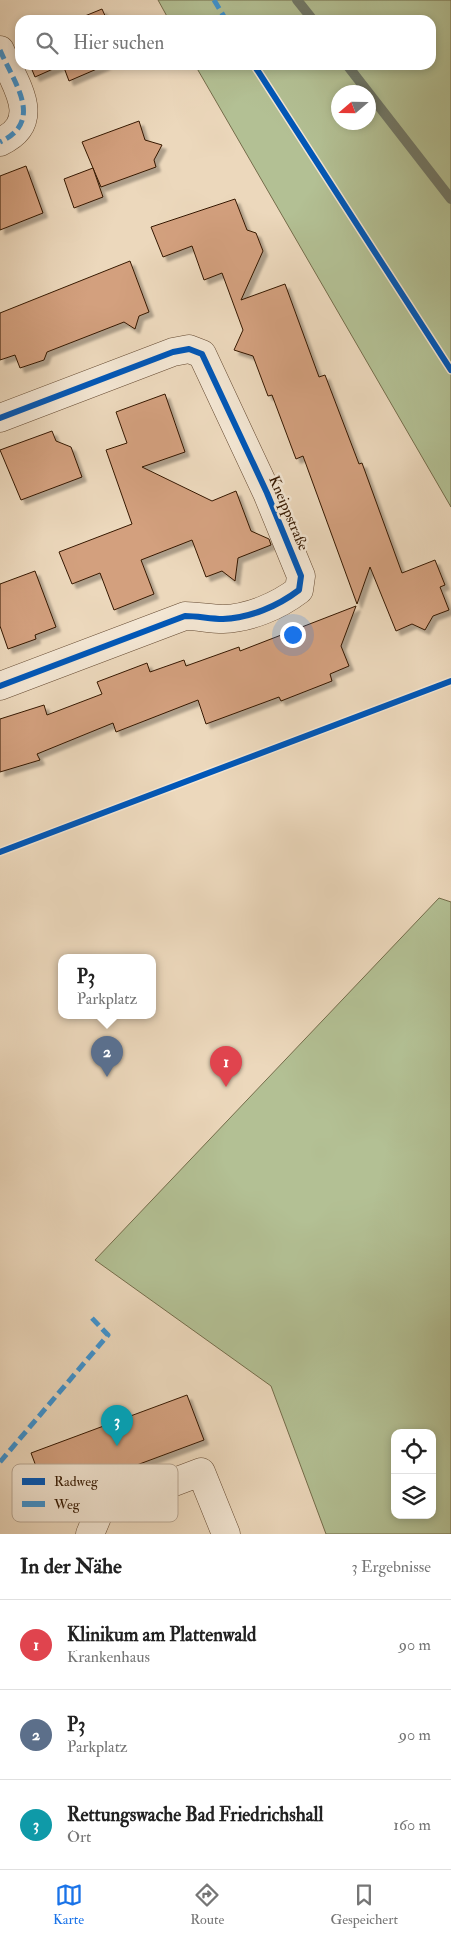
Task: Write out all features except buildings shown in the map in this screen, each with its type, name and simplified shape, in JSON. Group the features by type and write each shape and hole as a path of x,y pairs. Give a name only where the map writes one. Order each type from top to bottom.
{"street":[{"path":"0,50 23,103 25,118 21,128 0,142"},
{"name":"Kneippstraße","path":"0,418 173,352 189,348 202,354 268,493 301,576 299,590 285,601 242,617 221,619 185,616 0,686"},
{"path":"178,1481 201,1472 226,1534"},
{"path":"90,1534 95,1522"}],"green space":[{"path":"158,0 451,0 451,507 198,70 436,70 436,15 166,15"},
{"path":"439,898 451,902 451,1534 326,1534 271,1386 95,1260"}],"waterway":[{"path":"297,0 309,15"},
{"path":"351,70 451,199"}],"marked path":[{"path":"214,0 223,15"},
{"path":"0,50 18,88 23,112 21,123 13,133 0,142"},
{"path":"0,1462 108,1335 89,1315"}],"cycle path":[{"path":"257,70 451,370"},
{"path":"0,418 173,352 189,349 202,354 267,493 301,576 299,590 282,601 253,614 223,619 185,616 0,686"},
{"path":"0,852 451,681"}],"place":[{"name":"P3","path":"107,1077"},
{"name":"Klinikum am Plattenwald","path":"226,1087"},
{"name":"Rettungswache Bad Friedrichshall","path":"117,1446"}]}
